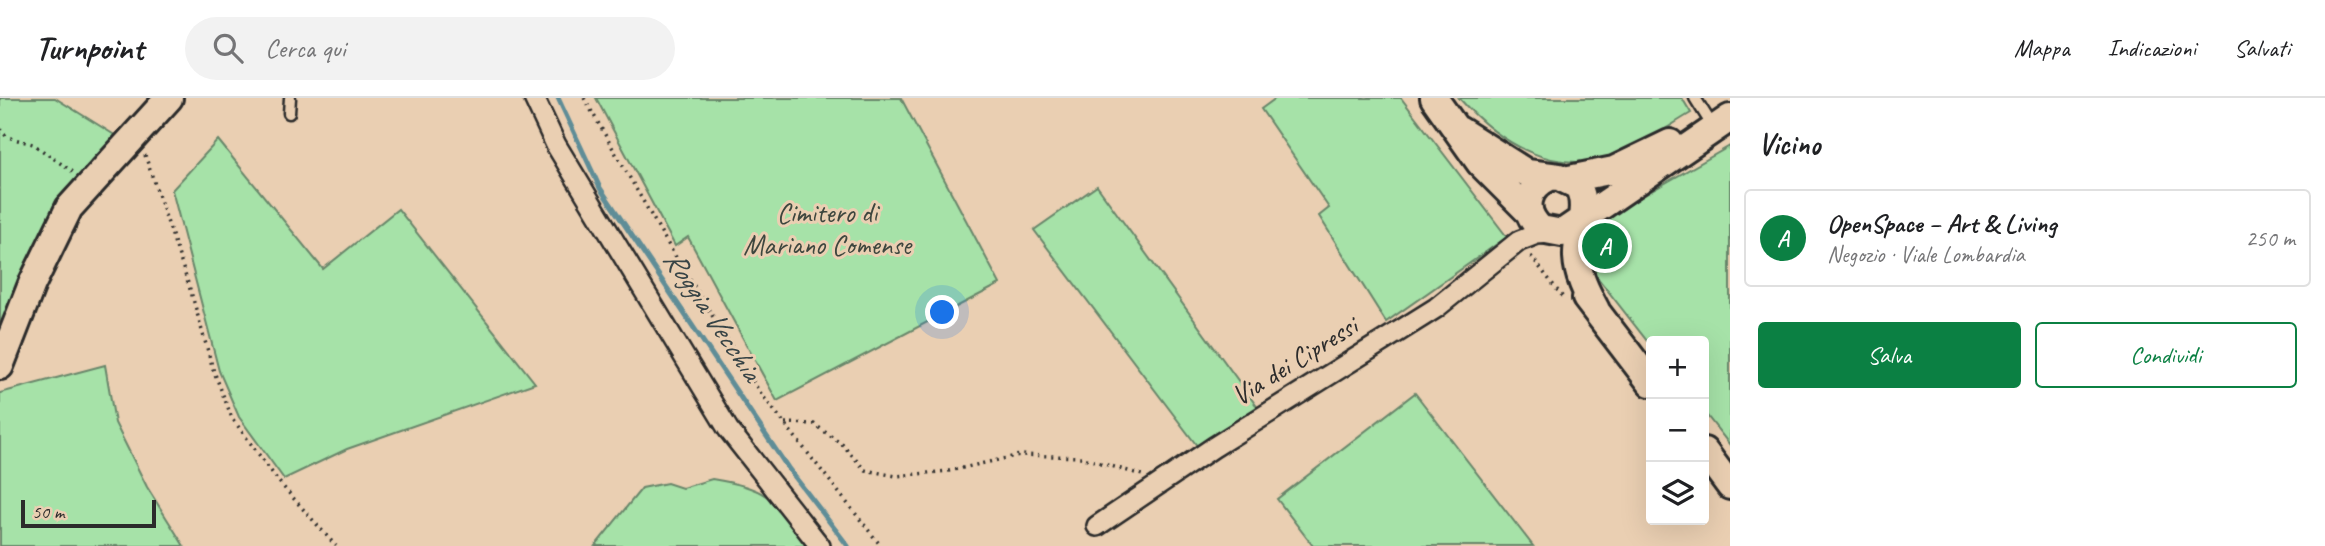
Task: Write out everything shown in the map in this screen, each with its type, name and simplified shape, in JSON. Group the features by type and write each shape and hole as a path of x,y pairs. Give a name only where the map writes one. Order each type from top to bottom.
{"main road":[{"path":"0,366 52,240 69,208 169,98"},
{"path":"1434,98 1480,163 1536,220 1571,229 1724,117"},
{"path":"1646,376 1572,279 1536,220 1528,200 1534,187 1559,178 1619,168 1724,117"},
{"path":"1459,130 1521,170 1559,178 1583,196 1585,208 1580,221 1578,265 1596,310"},
{"path":"1709,459 1730,486"}],"street":[{"path":"534,98 555,145 728,429 821,546"},
{"name":"Via dei Cipressi","path":"1097,526 1160,482 1430,312 1519,241 1537,234 1536,220"}],"lane":[{"path":"289,113 290,98"},
{"path":"1695,98 1724,117"}],"path":[{"path":"584,98 666,241 759,391 881,546"},
{"path":"0,129 7,137 33,144 89,183"},
{"path":"149,144 145,155 191,292 213,369 232,418 279,482 336,546"},
{"path":"785,423 814,424 842,445 865,470 896,476 950,471 1020,455 1080,457 1135,471 1160,482"}],"green space":[{"path":"0,98 55,98 121,139 0,348"},
{"name":"Cimitero di Mariano Comense","path":"596,98 901,98 1000,284 777,401 688,237 675,246"},
{"path":"1276,98 1401,98 1507,237 1386,322 1319,216 1329,208 1261,109"},
{"path":"1459,98 1682,98 1691,113 1626,151 1593,161 1571,162 1529,152 1510,142"},
{"path":"218,140 323,269 398,209 535,383 347,449 284,479 239,417 219,371 172,190"},
{"path":"1730,146 1730,445 1709,418 1709,336 1646,336 1646,340 1594,273 1589,259 1591,241 1608,216"},
{"path":"1097,186 1258,408 1198,447 1034,230"},
{"path":"105,365 115,423 147,487 184,546 0,546 0,393"},
{"path":"1415,393 1533,546 1313,546 1277,499"},
{"path":"712,479 760,492 779,507 809,546 595,546 642,488 667,483 682,488"}],"waterway":[{"name":"Roggia Vecchia","path":"558,98 600,188 788,468 848,546"}],"place":[{"name":"OpenSpace – Art & Living","path":"1605,246"}]}
